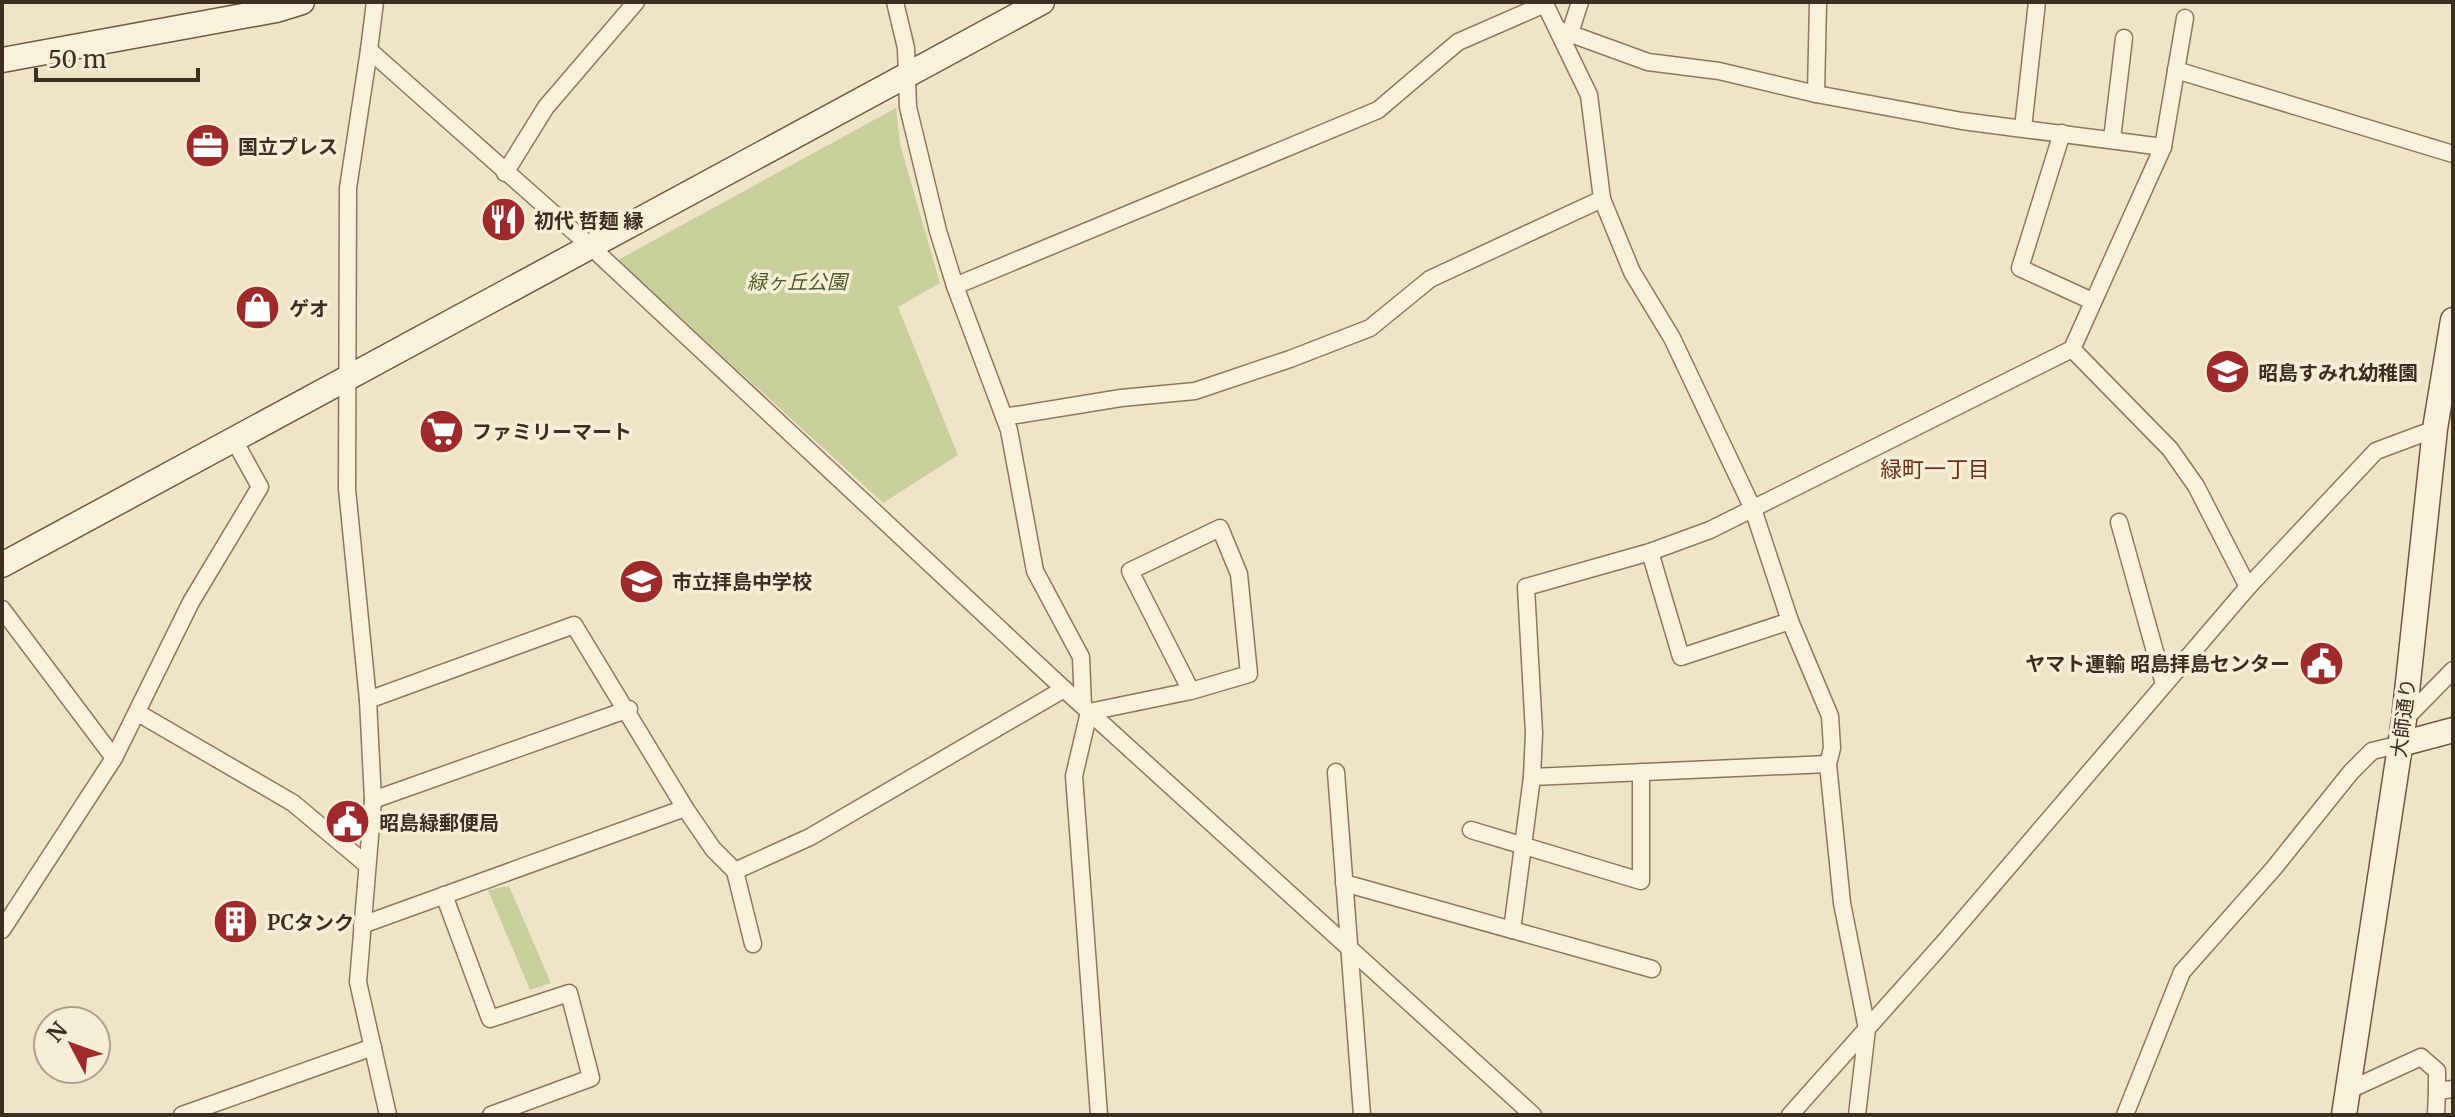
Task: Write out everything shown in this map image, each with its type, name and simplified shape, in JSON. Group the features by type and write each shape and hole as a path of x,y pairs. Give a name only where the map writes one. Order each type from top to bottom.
{"street":[{"path":"2,60 219,21 302,2"},
{"path":"375,2 348,188 347,489 368,700 373,800 358,982 388,1115"},
{"path":"505,173 546,107 636,2"},
{"path":"895,2 906,48 908,107 917,145 955,286 1004,417 1035,571 1081,657 1086,709 1074,776 1099,1115"},
{"path":"2,565 1042,2"},
{"path":"1565,32 1580,2"},
{"path":"1816,94 1818,2"},
{"path":"2023,128 2037,2"},
{"path":"955,286 1378,110 1458,42 1544,3 1565,32 1589,95 1602,199 1632,272 1672,338 1753,509 1790,621 1830,716 1832,748 1828,764 1842,903 1867,1029 1857,1115"},
{"path":"1512,930 1532,777 1534,733 1526,587 1650,552 1753,509 2072,349 2163,147 2185,18"},
{"path":"1565,32 1648,62 1719,71 1816,94 1962,121 2163,147"},
{"path":"2112,139 2124,38"},
{"path":"369,50 590,246 1064,689 1533,1115"},
{"path":"2176,70 2453,154"},
{"path":"2062,133 2020,268 2092,301"},
{"path":"1004,417 1121,398 1195,391 1290,359 1370,328 1430,279 1602,199"},
{"name":"大師通り","path":"2346,1103 2402,732 2435,429 2453,320"},
{"path":"2072,349 2170,449 2196,486 2248,587"},
{"path":"1790,1115 2248,587 2376,451 2435,429"},
{"path":"2,930 114,758 191,602 260,487 234,440"},
{"path":"2119,522 2164,684"},
{"path":"1086,709 1191,691 1249,674 1239,574 1220,528 1130,571 1191,691"},
{"path":"1650,552 1681,657 1790,621"},
{"path":"2,609 114,758"},
{"path":"368,700 574,625 629,709 685,808 722,861 735,871 753,944"},
{"path":"2125,1115 2182,972 2274,868 2351,772 2372,751 2402,732 2453,670"},
{"path":"735,871 810,837 1064,689"},
{"path":"373,800 629,709"},
{"path":"138,713 293,803 367,865"},
{"path":"2402,732 2453,730"},
{"path":"1532,777 1828,764"},
{"path":"1336,772 1362,1115"},
{"path":"1471,830 1641,881 1641,772"},
{"path":"362,925 685,808"},
{"path":"1344,883 1652,969"},
{"path":"444,895 490,1019 569,993 591,1078 491,1115"},
{"path":"182,1115 373,1047"},
{"path":"2346,1103 2421,1057 2437,1071 2445,1090 2436,1115"}],"green space":[{"name":"緑ヶ丘公園","path":"896,108 900,144 940,283 898,307 958,455 883,503 618,260"},
{"path":"509,886 551,983 530,990 488,890"}],"place":[{"name":"国立プレス","path":"207,146"},
{"name":"初代 哲麺 縁","path":"503,220"},
{"name":"ゲオ","path":"258,308"},
{"name":"昭島すみれ幼稚園","path":"2227,372"},
{"name":"ファミリーマート","path":"441,431"},
{"name":"市立拝島中学校","path":"641,581"},
{"name":"ヤマト運輸 昭島拝島センター","path":"2321,663"},
{"name":"昭島緑郵便局","path":"348,822"},
{"name":"PCタンク","path":"236,922"}],"district":[{"name":"緑町一丁目","path":"1935,469"}]}
